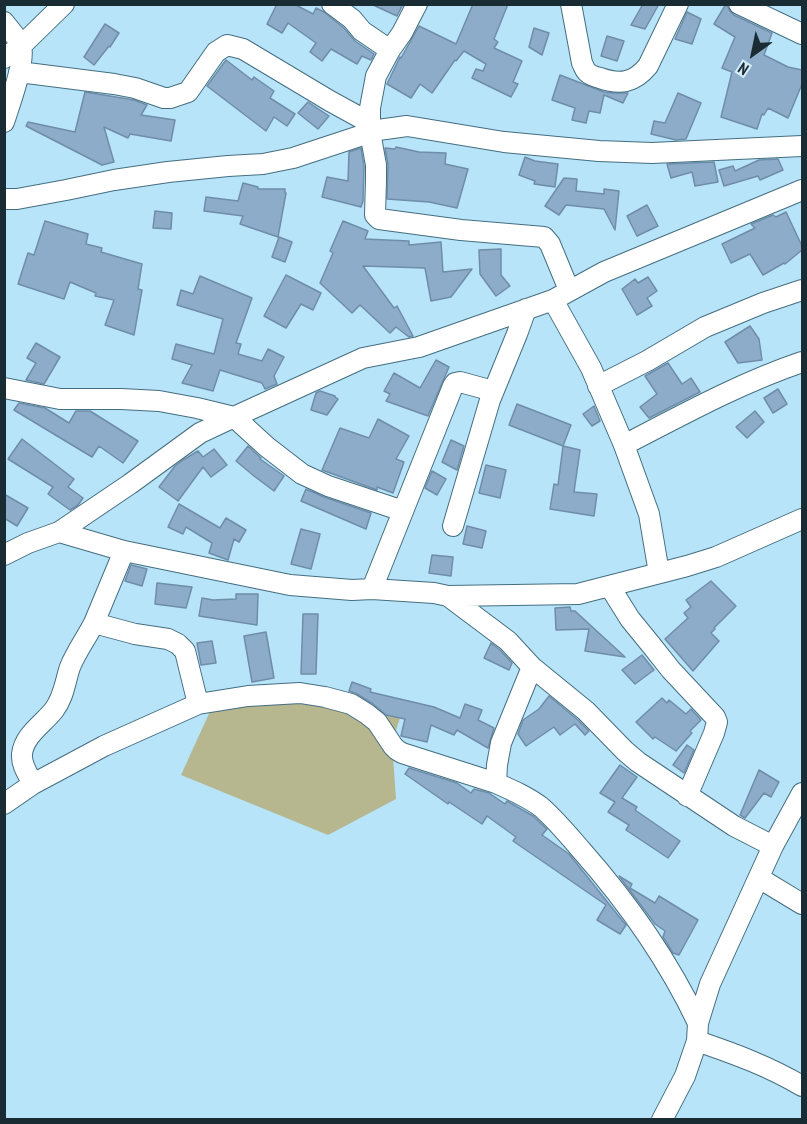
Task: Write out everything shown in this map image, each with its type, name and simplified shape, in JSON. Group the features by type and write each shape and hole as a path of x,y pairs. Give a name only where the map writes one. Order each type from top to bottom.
{"street":[{"path":"4,122 14,94 12,65 21,46 64,4"},
{"path":"332,4 352,19 362,31 390,50"},
{"path":"417,4 376,76 370,108 375,165 375,215 379,219 461,230 544,237 550,244 561,295 579,345 624,445 650,514 659,573"},
{"path":"571,4 579,53 586,72 611,82 625,82 636,78 648,66 678,4"},
{"path":"739,4 802,34"},
{"path":"4,22 21,46"},
{"path":"12,65 135,88 170,98 188,92 216,52 227,45 243,49 260,58 370,128"},
{"path":"4,199 17,199 168,172 263,164 293,158 370,128 407,126 504,142 641,153 802,146"},
{"path":"4,555 28,543 59,532 200,434 234,417 363,358 419,347 526,309 561,295 604,272 802,190"},
{"path":"598,386 705,327 802,290"},
{"path":"453,526 493,391 526,309"},
{"path":"624,445 734,391 802,362"},
{"path":"372,589 453,386 460,382 493,391"},
{"path":"4,388 60,399 159,401 234,417 284,462 302,474 328,486 403,511"},
{"path":"59,532 124,551 290,585 448,596 578,594 716,557 802,519"},
{"path":"33,784 23,765 22,753 32,732 61,698 71,666 94,623 124,551"},
{"path":"610,587 630,620 717,722 687,796"},
{"path":"448,596 508,641 532,668 586,711 638,762 734,826 773,846"},
{"path":"94,623 135,634 168,639 178,644 184,651 198,704"},
{"path":"496,783 501,743 532,668"},
{"path":"4,804 33,784 104,746 198,704 248,696 300,693 351,704 377,722 397,750 496,783 525,796 540,806 607,879 642,926 689,1002 697,1032 777,1071 802,1086"},
{"path":"662,1119 686,1076 710,984 773,846 801,800"},
{"path":"759,878 802,904"}],"green space":[{"path":"321,691 400,718 392,742 396,799 328,835 181,775 212,707"}],"building":[{"path":"277,4 294,4 313,14 316,8 324,12 344,28 355,41 374,54 371,60 362,56 357,64 331,49 322,61 310,52 316,43 288,23 282,33 267,24"},
{"path":"371,4 403,4 397,16"},
{"path":"473,4 508,4 494,39 498,42 494,48 522,61 513,82 518,84 511,97 472,78 476,69 483,71 486,64 464,51 432,93 420,84 411,98 387,84 419,26 456,44"},
{"path":"643,4 659,4 645,29 631,25"},
{"path":"726,4 734,15 772,33 764,55 788,67 802,70 802,84 788,118 768,108 764,115 762,114 757,129 721,117 732,72 722,68 735,37 714,24"},
{"path":"687,12 701,19 692,44 675,39"},
{"path":"105,24 119,33 94,65 84,57"},
{"path":"534,28 549,33 542,55 529,47"},
{"path":"607,36 624,41 617,61 601,56"},
{"path":"226,60 252,80 254,77 274,91 270,98 295,114 287,126 274,117 266,131 207,86"},
{"path":"560,75 604,92 628,93 623,103 604,95 600,113 589,111 586,123 572,120 575,108 552,100"},
{"path":"85,92 134,100 147,105 141,115 175,120 171,141 130,134 128,138 104,127 114,162 102,165 26,126 28,122 75,132"},
{"path":"678,93 701,103 686,139 676,140 651,134 654,121 665,123"},
{"path":"308,102 329,116 318,129 298,113"},
{"path":"396,147 419,152 446,153 445,164 468,169 457,208 429,202 387,199 388,165 385,148 395,149"},
{"path":"361,148 364,166 361,207 322,197 327,177 348,181 349,152"},
{"path":"525,157 535,161 558,164 555,187 534,184 535,181 519,175"},
{"path":"778,159 783,170 760,180 758,176 724,186 719,170 733,166 735,171 759,160"},
{"path":"714,162 718,182 695,186 692,172 671,178 667,164"},
{"path":"564,178 577,179 576,191 604,194 604,189 619,191 615,230 604,209 566,205 559,215 545,206"},
{"path":"243,183 258,187 258,189 285,189 278,237 240,224 243,216 204,211 206,197 238,201"},
{"path":"647,205 658,226 637,236 627,216"},
{"path":"155,211 172,213 171,229 153,228"},
{"path":"786,212 802,250 785,264 763,275 750,254 731,263 722,244 755,228 751,224"},
{"path":"45,221 88,234 86,244 102,248 101,252 142,264 138,289 142,290 134,335 105,325 114,300 95,296 96,293 70,282 64,299 18,284 28,253 34,255"},
{"path":"343,221 368,231 365,239 409,241 409,245 441,242 443,272 472,269 451,297 431,301 425,268 363,266 394,308 397,306 413,336 409,337 396,327 390,333 360,305 352,313 320,283"},
{"path":"279,237 292,242 285,262 272,257"},
{"path":"501,249 501,275 510,286 496,296 480,274 479,250"},
{"path":"286,275 321,293 313,310 301,304 286,328 264,316"},
{"path":"200,276 252,298 236,343 241,344 238,354 262,361 268,349 284,357 274,376 277,384 265,389 262,383 220,370 213,391 182,383 192,365 172,359 176,344 214,354 223,319 177,305 181,290 193,294"},
{"path":"648,277 657,291 647,298 652,306 637,315 622,289 635,279 638,283"},
{"path":"750,326 759,339 762,360 738,363 725,342"},
{"path":"36,343 60,357 44,384 26,380 36,363 27,358"},
{"path":"436,360 449,367 428,416 386,401 390,394 384,391 394,373 420,388"},
{"path":"668,363 682,384 691,378 700,392 649,418 640,407 657,394 645,376"},
{"path":"778,389 787,404 773,413 764,398"},
{"path":"320,391 338,399 327,415 311,410 316,393"},
{"path":"19,403 45,408 69,423 76,411 90,411 138,441 123,463 99,446 92,457 14,410"},
{"path":"517,404 571,425 563,446 509,425"},
{"path":"594,406 600,421 592,426 583,414"},
{"path":"755,411 764,422 747,438 736,427"},
{"path":"378,419 409,436 396,459 404,462 393,493 377,487 377,490 322,470 340,428 369,438"},
{"path":"22,439 74,479 68,487 83,498 78,505 70,510 48,494 53,487 8,459"},
{"path":"451,440 464,446 457,470 442,462"},
{"path":"248,446 260,459 284,476 274,491 236,461"},
{"path":"563,446 580,450 574,492 597,494 594,516 550,509 554,484 558,485"},
{"path":"214,449 227,465 211,477 203,467 178,501 159,487 175,466 183,460 198,451 203,457"},
{"path":"486,465 506,470 500,498 479,493"},
{"path":"432,471 446,479 437,495 425,488"},
{"path":"306,489 371,513 366,529 301,501"},
{"path":"4,494 28,508 17,526 4,518"},
{"path":"179,504 220,528 226,518 246,530 239,542 234,539 228,560 209,553 212,543 186,527 183,534 168,527"},
{"path":"467,526 486,531 482,548 463,544"},
{"path":"301,529 320,534 311,569 291,564"},
{"path":"432,555 453,557 451,576 429,573"},
{"path":"131,565 147,569 142,586 125,581"},
{"path":"711,581 736,606 714,628 711,633 719,641 693,671 665,639 688,618 684,613 691,607 686,600"},
{"path":"157,583 192,587 186,608 155,604"},
{"path":"236,594 258,594 257,625 199,616 202,598 236,599"},
{"path":"570,607 571,611 575,611 625,657 585,651 589,629 556,630 555,608"},
{"path":"303,614 318,614 316,674 301,674"},
{"path":"266,632 274,678 252,682 244,636"},
{"path":"212,641 216,663 201,665 197,643"},
{"path":"491,643 512,663 509,670 484,658"},
{"path":"642,655 654,670 635,684 622,670"},
{"path":"352,682 371,689 370,692 434,707 460,718 465,704 482,710 478,720 494,728 488,748 457,730 454,735 431,725 427,742 401,736 405,719 386,715 373,704 349,691"},
{"path":"549,696 589,731 585,735 575,724 560,735 554,727 526,746 518,734 523,720 539,709"},
{"path":"662,698 667,703 669,700 686,714 691,709 701,720 676,751 655,737 653,739 636,722"},
{"path":"687,745 694,750 684,773 673,765"},
{"path":"620,765 637,777 622,798 637,807 635,810 680,841 668,858 626,830 629,825 608,812 615,802 600,793"},
{"path":"409,768 457,783 471,793 474,789 489,793 505,804 507,801 533,816 547,829 542,835 569,854 626,925 620,934 597,920 606,905 513,841 516,837 487,816 482,824 449,802 448,804 405,774"},
{"path":"759,770 779,782 771,797 764,793 745,818 740,815"},
{"path":"619,876 632,884 630,888 655,903 659,896 698,920 679,955 673,953 663,937 665,931 655,924"}]}
